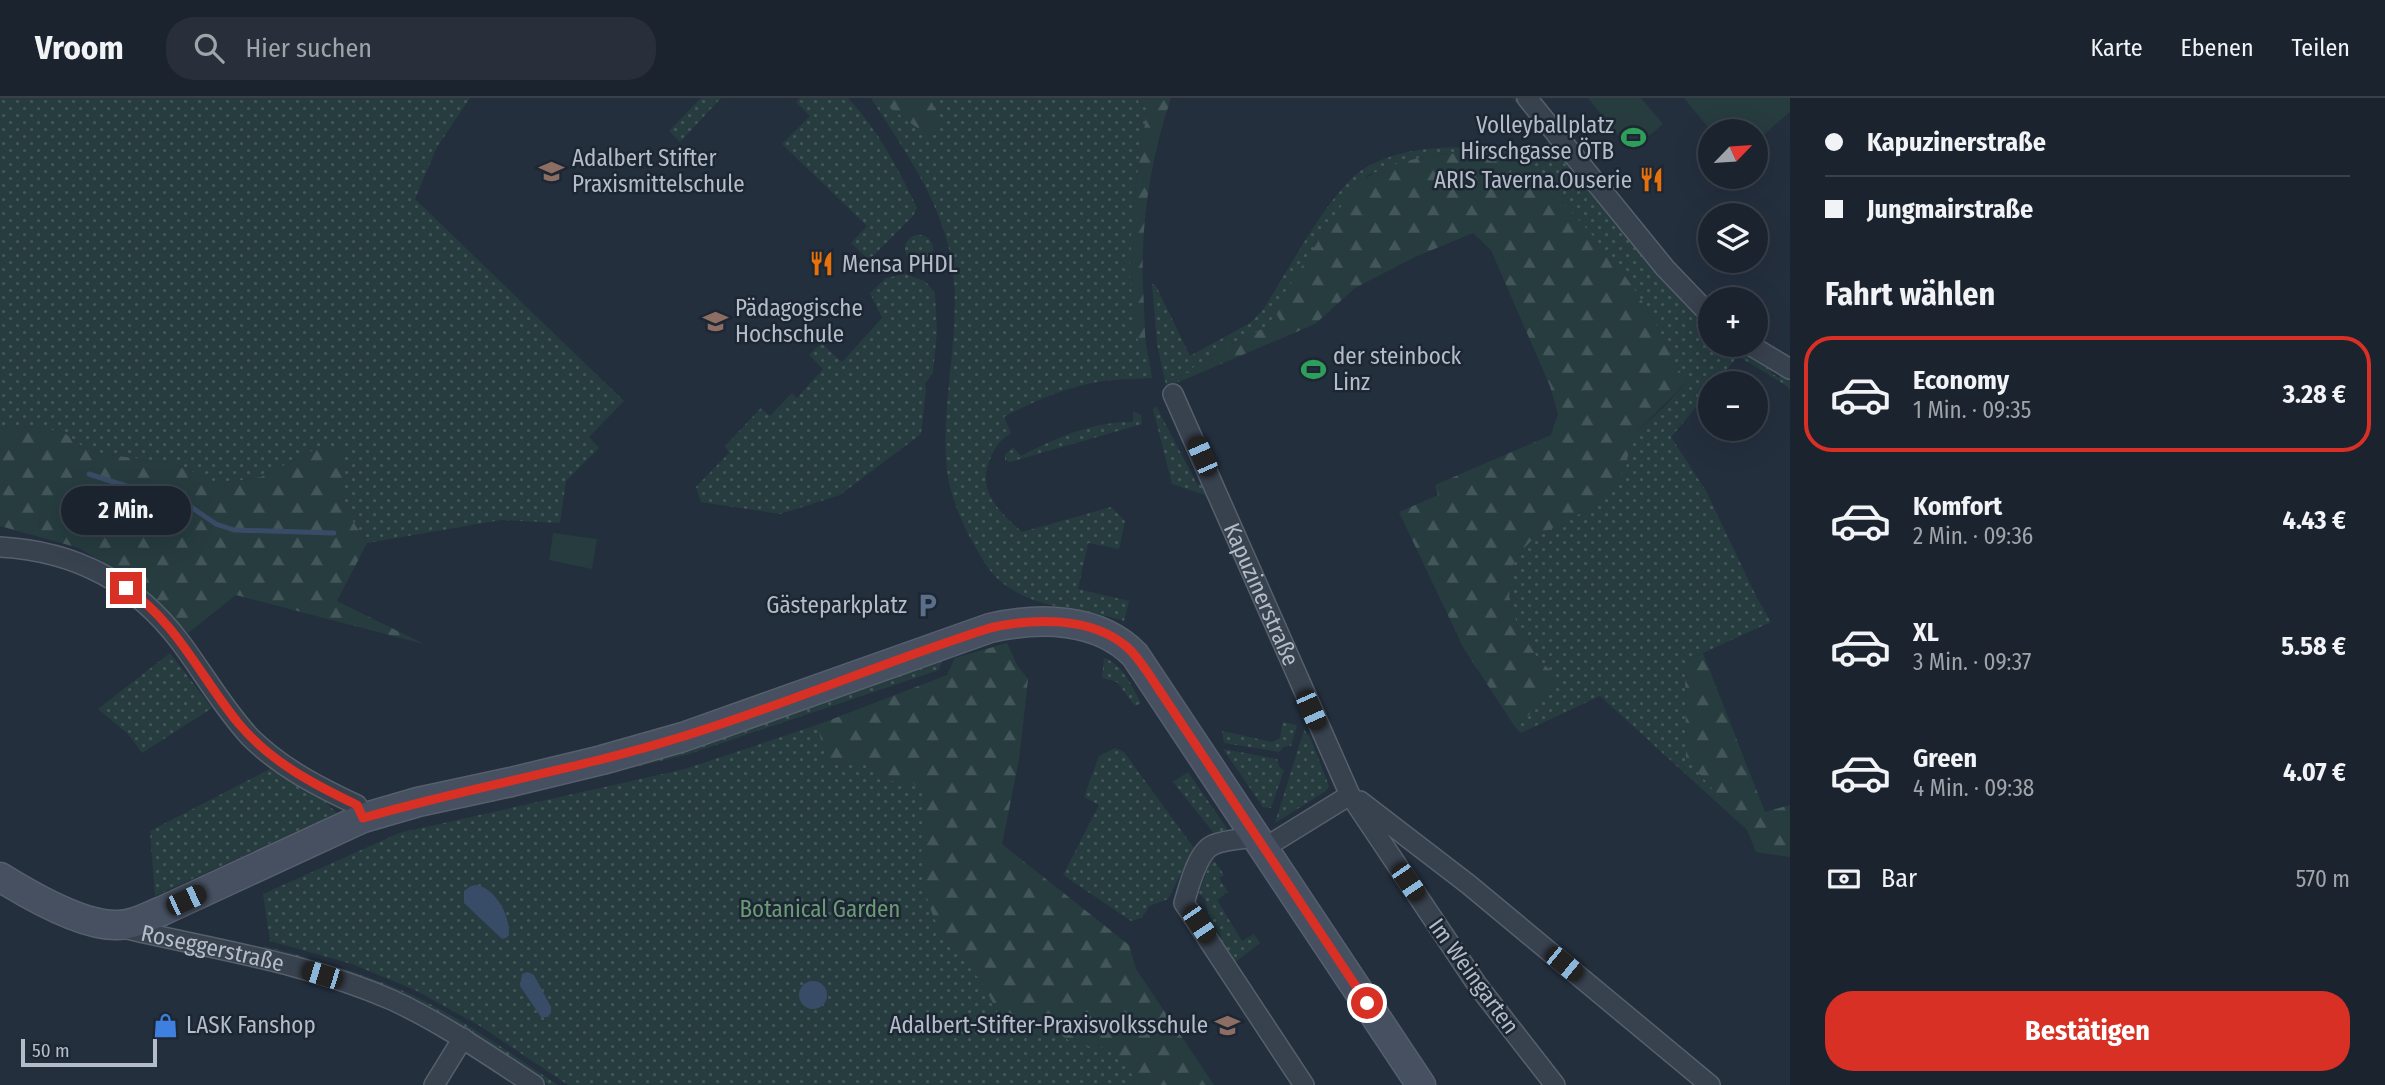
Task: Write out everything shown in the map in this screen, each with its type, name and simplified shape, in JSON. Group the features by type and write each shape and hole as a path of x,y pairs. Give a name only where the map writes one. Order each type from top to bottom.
{"street":[{"path":"1527,98 1665,268 1698,302"},
{"path":"1768,356 1790,369"},
{"name":"Kapuzinerstraße","path":"1173,394 1350,795"},
{"path":"0,547 37,551 76,561 135,594 155,610 237,722 261,747 295,773 357,805 363,818"},
{"path":"115,925 140,920 363,818 418,802 602,760 682,737 972,634 1010,623 1042,621 1092,629 1111,636 1128,648 1148,673 1421,1085"},
{"path":"1304,1085 1184,903 1204,851 1218,843 1261,842 1350,795 1468,884 1710,1085"},
{"name":"Im Weingarten","path":"1350,795 1478,986 1555,1085"},
{"name":"Roseggerstraße","path":"0,877 66,912 342,981 391,1000 463,1038 534,1085"},
{"path":"434,1085 463,1038"}],"green space":[{"path":"0,98 470,98 437,147 415,199 624,401 589,437 599,448 566,481 560,523 501,520 367,543 343,506 343,449 316,449 261,477 219,484 176,464 90,452 63,432 29,426 0,429"},
{"path":"701,98 721,98 680,142 669,131"},
{"path":"800,98 848,98 887,150 917,208 913,216 869,260 851,243 867,226 782,144 810,116 796,102"},
{"path":"871,98 877,98 928,135 938,113 929,98 1141,98 1138,101 1147,109 1133,205 1138,340 1148,355 1152,378 1111,380 1073,388 1004,417 1011,433 995,450 986,477 987,488 997,507 1022,532 1111,507 1125,521 1119,549 1088,543 1078,589 1129,601 1124,621 1043,603 1013,590 987,567 964,525 948,480 945,445 955,307 950,253 928,192"},
{"path":"877,98 929,98 938,113 939,129 928,136"},
{"path":"1141,98 1171,98 1156,149 1144,227 1143,279 1148,355 1138,340 1129,272 1133,205 1147,109 1138,101"},
{"path":"1513,98 1521,98 1698,313 1698,357 1737,357 1726,371 1698,371 1698,405 1671,437 1706,491 1771,622 1685,661 1686,757 1747,830 1600,696 1521,733 1515,727 1537,708 1550,670 1538,659 1518,627 1509,600 1511,569 1522,550 1535,536 1581,513 1626,466 1632,436 1686,383 1653,320 1619,269 1586,229 1514,155 1443,154 1410,160 1368,175 1281,320 1225,347 1180,376 1179,382 1166,385 1157,344 1152,284 1155,284 1190,356 1250,323 1262,311 1323,213 1365,168 1416,150 1521,150 1549,141"},
{"name":"Volleyballplatz Hirschgasse ÖTB","path":"1588,98 1641,98 1663,124 1631,151"},
{"path":"1684,98 1790,98 1790,112 1768,131 1768,119 1701,119"},
{"path":"1463,153 1514,155 1569,209 1620,269 1658,329 1686,383 1632,436 1626,466 1611,490 1581,513 1535,537 1522,550 1511,569 1509,600 1518,627 1538,659 1550,670 1554,685 1537,708 1515,727 1463,647 1399,512 1438,495 1435,485 1551,435 1558,414 1550,386 1491,250 1473,233 1415,257 1355,288 1315,324 1179,382 1180,376 1225,347 1280,320 1274,309 1353,188 1391,166 1434,156"},
{"path":"919,235 929,239 933,249 929,259 919,263 909,259 905,249 909,239"},
{"path":"905,274 925,281 935,293 937,331 933,373 925,383 921,434 840,495 780,514 701,502 696,487 729,453 725,446 761,408 770,416 792,393 797,398 823,369 809,355 821,343 842,362 882,318 870,293 886,278"},
{"path":"1740,357 1759,357 1774,366 1771,373 1779,378 1784,371 1790,376 1790,388 1768,374 1768,371 1762,371"},
{"path":"1156,406 1197,484 1208,487 1208,493 1205,495 1172,484 1153,409"},
{"path":"1133,411 1141,415 1142,424 1010,462 1005,460 1005,455 1013,447 1021,456 1075,432 1104,424 1133,422"},
{"path":"29,426 63,432 90,452 176,464 219,484 261,477 316,449 343,449 343,506 367,543 337,601 424,644 236,595 188,633 142,586 79,548 0,526 0,429"},
{"path":"553,533 597,539 592,569 549,560"},
{"path":"1007,643 1017,665 1028,679 1019,760 1002,844 1129,945 1136,969 1214,1085 1138,1085 1130,1071 1113,1053 1101,1047 1077,1046 1061,1035 1016,1032 1004,1027 979,979 942,932 928,900 922,865 924,795 913,783 890,781 889,784 874,770 861,763 827,762 817,725 947,675 955,658"},
{"path":"170,653 212,708 142,753 128,734 98,709"},
{"path":"1703,653 1765,812 1790,805 1790,857 1756,852 1747,830 1686,758 1685,661"},
{"path":"944,654 939,670 689,754 463,809 465,803"},
{"path":"1104,658 1122,671 1141,703 1135,706 1117,682 1102,678"},
{"name":"Botanical Garden","path":"867,713 986,849 1173,1085 568,1085 480,1026 415,990 352,964 270,941 263,894 399,833 685,769 829,721"},
{"path":"1283,722 1297,725 1291,746 1284,747 1279,752 1224,743 1222,731 1272,742 1280,738"},
{"path":"1304,730 1310,737 1329,786 1326,791 1275,823"},
{"path":"1115,748 1124,752 1194,848 1168,899 1149,906 1142,918 1131,921 1063,875 1099,805 1084,797 1099,756"},
{"path":"1223,749 1277,759 1280,768 1284,770 1271,808 1263,807"},
{"path":"270,769 319,796 337,813 155,896 150,831"},
{"path":"1188,772 1228,832 1219,835 1213,832 1173,782"},
{"path":"1214,860 1224,875 1219,878 1228,892 1217,900 1242,941 1254,934 1260,943 1233,964 1216,940 1221,937 1210,919 1205,899 1199,893 1209,865"},
{"path":"264,946 339,967 412,995 468,1026 558,1085 549,1085 479,1039 263,951"}],"water":[{"path":"476,885 490,891 500,904 509,928 506,938 502,939 464,903 464,891"},
{"path":"528,972 534,975 551,1007 548,1017 541,1017 520,986 522,974"},
{"path":"813,981 823,985 827,995 823,1005 813,1009 803,1005 799,995 803,985"}],"waterway":[{"path":"89,474 191,507 216,524 234,530 334,533"}],"place":[{"name":"Volleyballplatz Hirschgasse ÖTB","path":"1634,138"},
{"name":"Adalbert Stifter Praxismittelschule","path":"552,171"},
{"name":"ARIS Taverna.Ouserie","path":"1652,180"},
{"name":"Mensa PHDL","path":"822,264"},
{"name":"Pädagogische Hochschule","path":"715,321"},
{"name":"der steinbock Linz","path":"1313,369"},
{"name":"Gästeparkplatz","path":"927,605"},
{"name":"LASK Fanshop","path":"166,1025"},
{"name":"Adalbert-Stifter-Praxisvolksschule","path":"1228,1025"}],"route":[{"path":"126,588 155,610 237,722 261,747 295,773 357,805 363,818 418,802 602,760 682,737 990,628 1010,623 1042,621 1092,629 1111,636 1128,648 1148,673 1367,1003"}]}
